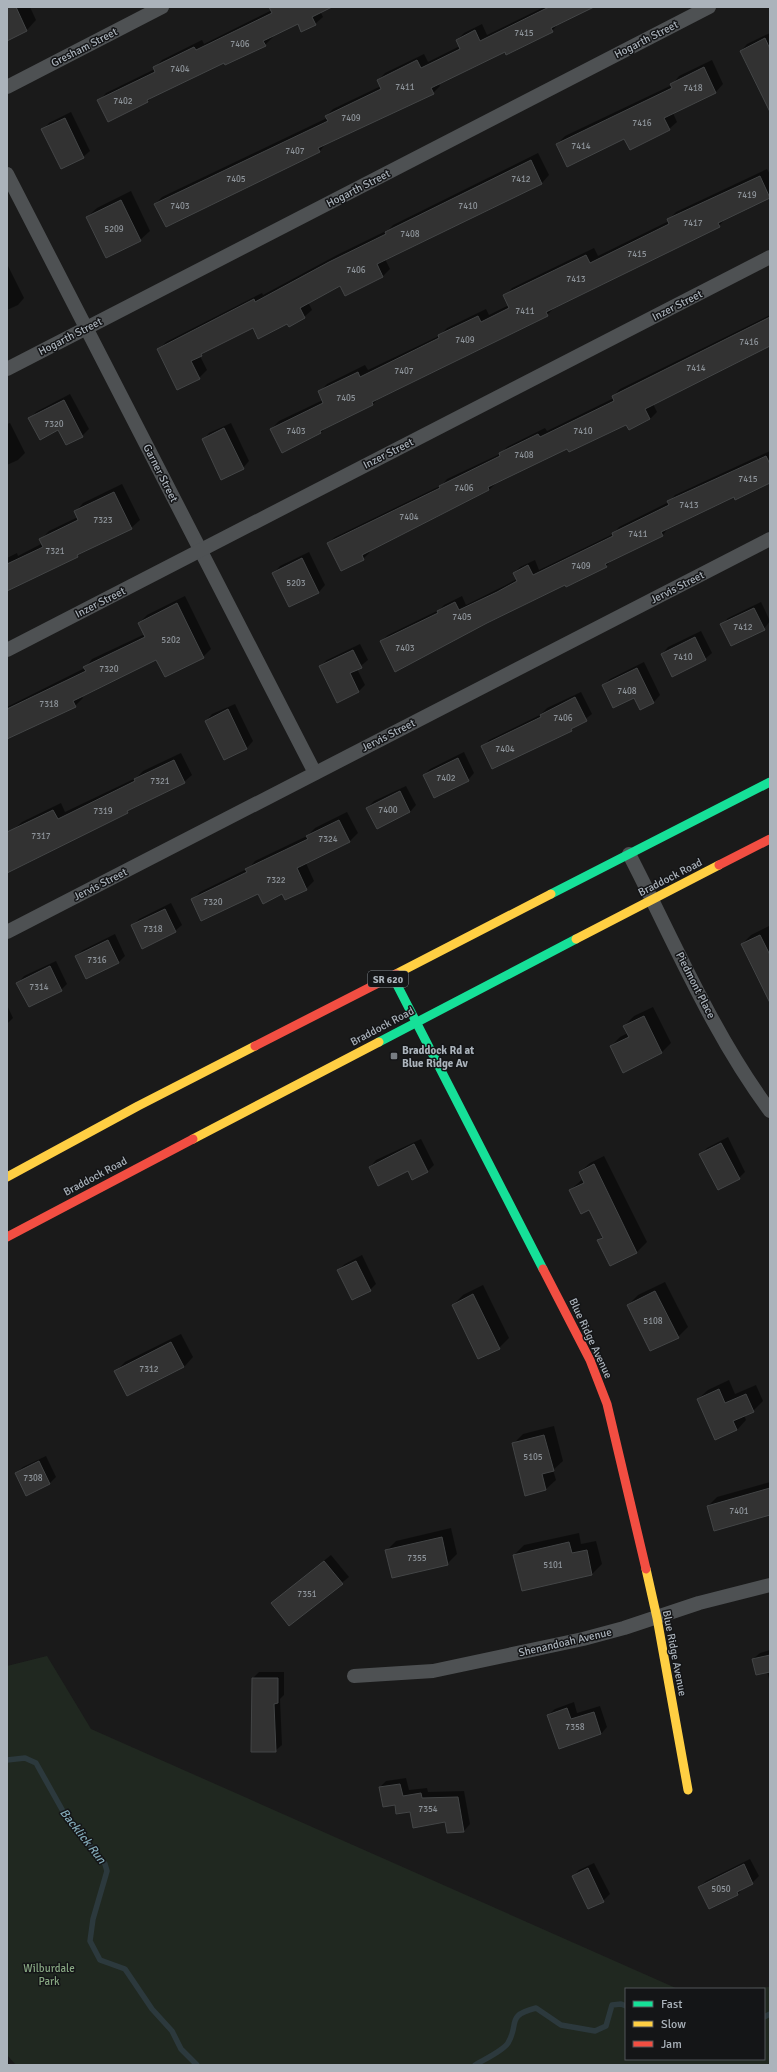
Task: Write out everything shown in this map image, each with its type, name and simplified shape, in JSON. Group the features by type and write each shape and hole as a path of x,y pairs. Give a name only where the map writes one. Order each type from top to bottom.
{"main road":[{"name":"SR 620","path":"7,1177 138,1106 393,977 770,782"},
{"name":"Braddock Road","path":"7,1237 416,1022 770,839"},
{"name":"Blue Ridge Avenue","path":"393,977 590,1360 607,1404 657,1618 688,1790"}],"street":[{"name":"Gresham Street","path":"7,87 162,7"},
{"name":"Hogarth Street","path":"7,369 709,7"},
{"name":"Garner Street","path":"7,174 315,773"},
{"name":"Inzer Street","path":"7,650 770,257"},
{"name":"Jervis Street","path":"7,932 770,539"},
{"name":"Piedmont Place","path":"629,854 700,996 740,1069 770,1112"},
{"name":"Shenandoah Avenue","path":"354,1676 433,1671 583,1639 657,1618 699,1603 770,1585"}],"green space":[{"name":"Wilburdale Park","path":"47,1656 91,1729 676,1988 625,1988 625,2060 765,2060 765,1988 746,1988 770,1987 770,2065 16,2065 7,2055 7,1666"}],"building":[{"path":"7,7 16,7 27,31 7,41"},
{"path":"269,7 332,7 312,17 316,25 301,32 298,24 263,41 266,46 225,65 224,63 147,100 148,102 108,122 97,100 155,72 153,67 194,47 196,50 272,13"},
{"path":"549,7 594,7 551,28 553,32 506,55 505,52 431,88 434,94 318,148 320,152 166,227 154,204 328,121 325,116 381,89 377,80 417,60 421,68 460,49 456,40 475,30 480,41"},
{"path":"765,38 770,49 770,112 740,51"},
{"path":"704,67 716,93 664,118 670,130 630,150 624,139 567,167 556,144 672,88 670,84"},
{"path":"65,118 84,158 61,169 41,129"},
{"path":"531,160 542,184 377,264 383,277 345,296 340,286 300,308 305,318 289,327 287,324 258,339 253,328 201,354 202,356 191,361 200,379 177,390 157,349 254,299 255,302 329,262 386,234 385,232"},
{"path":"760,176 770,198 718,223 720,227 546,312 548,316 372,402 373,405 320,431 321,433 282,453 270,429 323,403 318,391 358,372 360,377 439,338 438,335 478,316 481,322 509,308 503,295 586,255 590,263 669,224 667,219"},
{"path":"121,200 141,241 106,258 86,217"},
{"path":"770,317 770,346 645,409 650,419 629,430 626,425 569,452 567,449 488,487 489,490 362,555 364,560 341,571 327,543 440,488 439,486 500,456 499,453 538,434 540,437 614,401 612,396"},
{"path":"64,400 83,437 66,445 58,430 40,440 28,418"},
{"path":"224,428 244,469 221,480 202,439"},
{"path":"766,456 770,464 770,483 735,500 734,497 661,532 663,536 605,564 607,567 566,587 565,585 487,623 395,672 380,641 438,613 437,611 455,602 459,610 497,592 517,581 513,573 528,565 533,575 613,536 612,533 669,505 667,501"},
{"path":"114,492 132,529 7,591 7,564 43,547 39,539 78,520 74,511"},
{"path":"302,558 319,593 289,607 272,573"},
{"path":"177,603 204,658 165,677 156,660 73,701 76,707 7,739 7,709 86,671 83,667 145,637 138,623"},
{"path":"754,608 765,630 731,646 720,624"},
{"path":"695,637 706,660 672,677 661,654"},
{"path":"353,650 362,668 350,673 359,692 337,703 319,666"},
{"path":"637,668 654,703 640,710 634,698 613,708 602,685"},
{"path":"575,697 587,721 571,729 572,731 492,769 481,746 541,717 540,715"},
{"path":"228,709 247,749 224,760 205,721"},
{"path":"458,758 469,781 434,798 423,775"},
{"path":"174,760 185,783 7,873 7,832 53,810 58,819"},
{"path":"400,791 410,812 377,829 366,808"},
{"path":"339,820 350,842 297,868 307,890 285,900 282,894 263,904 258,894 201,921 191,899 247,872 245,869 308,839 306,836"},
{"path":"165,909 176,932 142,949 131,925"},
{"path":"760,935 770,955 770,1003 741,944"},
{"path":"108,940 119,963 86,979 75,956"},
{"path":"50,966 62,991 29,1007 16,983"},
{"path":"644,1016 662,1053 623,1073 610,1046 629,1037 623,1026"},
{"path":"721,1143 740,1179 718,1190 699,1154"},
{"path":"414,1144 428,1172 412,1180 408,1171 378,1186 369,1167"},
{"path":"594,1164 637,1253 610,1266 597,1240 603,1238 589,1210 581,1214 569,1190 584,1183 579,1172"},
{"path":"356,1261 371,1291 352,1300 337,1270"},
{"path":"655,1291 679,1338 650,1351 627,1305"},
{"path":"473,1294 500,1349 478,1359 452,1305"},
{"path":"171,1342 184,1367 127,1396 114,1371"},
{"path":"719,1389 725,1403 746,1394 754,1412 733,1421 737,1430 715,1440 697,1399"},
{"path":"544,1435 554,1471 542,1474 546,1490 525,1496 512,1443"},
{"path":"39,1461 50,1484 26,1496 15,1473"},
{"path":"770,1488 770,1515 714,1531 707,1506"},
{"path":"442,1537 448,1565 392,1578 385,1550"},
{"path":"569,1542 572,1553 587,1550 592,1575 522,1591 513,1555"},
{"path":"324,1561 343,1584 289,1626 271,1603"},
{"path":"770,1655 770,1672 756,1675 752,1659"},
{"path":"252,1678 278,1678 278,1703 274,1704 276,1752 251,1752"},
{"path":"567,1708 571,1719 594,1712 601,1734 559,1749 547,1715"},
{"path":"400,1784 403,1796 421,1793 422,1798 458,1797 464,1832 447,1833 445,1822 413,1828 410,1812 396,1814 395,1805 383,1807 379,1787"},
{"path":"744,1864 753,1884 737,1892 738,1895 709,1909 698,1887"},
{"path":"588,1868 604,1902 588,1909 572,1876"}],"waterway":[{"name":"Backlick Run","path":"7,1760 25,1758 36,1763 64,1813 105,1864 107,1871 93,1919 90,1941 100,1960 125,1969 152,2009 172,2031 181,2049 197,2065"},
{"name":"Backlick Run","path":"475,2065 497,2052 508,2043 517,2017 526,2011 536,2008 561,2025 595,2031 606,2026 612,2005 621,2004 625,2006"},
{"name":"Backlick Run","path":"765,2016 770,2014"}],"traffic: fast":[{"path":"551,894 770,782"},
{"path":"379,1042 576,939"},
{"path":"393,977 543,1269"}],"traffic: slow":[{"path":"576,939 719,865"},
{"path":"396,974 551,894"},
{"path":"193,1139 379,1042"},
{"path":"7,1177 138,1106 255,1046"},
{"path":"646,1569 657,1618 688,1790"}],"traffic: jam":[{"path":"719,865 770,839"},
{"path":"255,1046 396,974"},
{"path":"7,1237 193,1139"},
{"path":"543,1269 590,1360 607,1404 646,1569"}],"place":[{"name":"Braddock Rd at Blue Ridge Av","path":"394,1056"}]}
